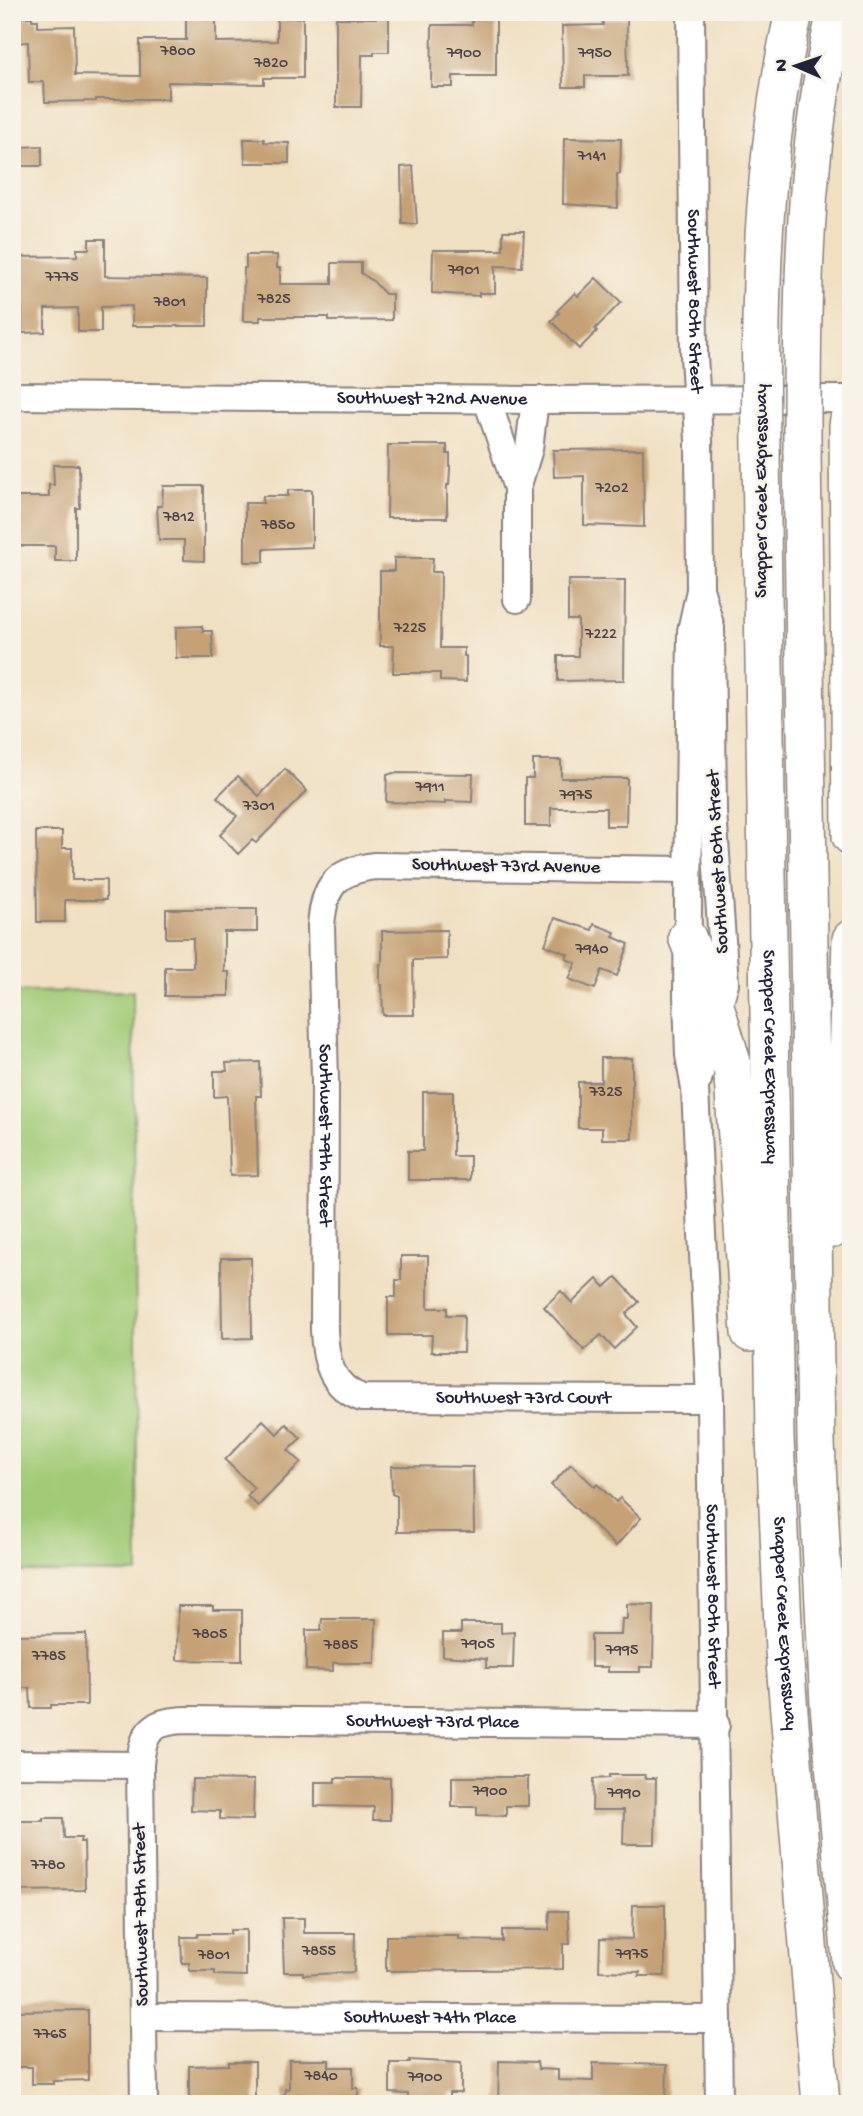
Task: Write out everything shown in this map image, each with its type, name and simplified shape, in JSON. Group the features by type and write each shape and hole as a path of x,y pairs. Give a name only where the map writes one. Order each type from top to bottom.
{"highway":[{"name":"Snapper Creek Expressway","path":"794,12 781,75 768,184 761,331 761,450 773,1340 780,1579 821,2104"},
{"name":"Snapper Creek Expressway","path":"836,12 822,83 808,203 802,352 802,450 816,1443 829,1705 851,1964"},
{"path":"851,407 848,426 848,564 851,836"},
{"path":"687,937 717,1012 732,1062 763,1539 780,1579"},
{"path":"816,1443 847,1064 851,939"}],"street":[{"name":"Southwest 80th Street","path":"691,12 700,590 691,631 687,937 689,1055 695,1089 710,1399 719,2104"},
{"name":"Southwest 72nd Avenue","path":"12,396 487,400 851,399"},
{"path":"487,400 516,449"},
{"path":"517,599 516,449 535,400"},
{"name":"Southwest 80th Street","path":"695,1089 723,993 725,968 713,812 712,640 700,590"},
{"name":"Southwest 73rd Avenue","path":"331,886 348,872 375,866 687,870"},
{"name":"Southwest 79th Street","path":"331,886 323,905 321,933 325,1081 324,1330 329,1365 339,1385"},
{"name":"Southwest 73rd Court","path":"339,1385 352,1394 374,1399 710,1399"},
{"name":"Southwest 73rd Place","path":"150,1729 167,1722 188,1720 716,1725"},
{"name":"Southwest 78th Street","path":"144,2104 140,1765 143,1744 150,1729"},
{"path":"12,1764 140,1765"},
{"name":"Southwest 74th Place","path":"143,2017 718,2019"}],"green space":[{"path":"133,991 138,1573 12,1572 12,992"}],"building":[{"path":"15,17 32,17 32,20 38,20 38,27 74,26 75,75 140,76 140,40 186,40 186,17 216,17 216,42 277,41 277,18 303,17 303,78 264,78 264,84 168,82 168,99 45,102 44,82 29,82 28,42 16,43"},
{"path":"336,18 389,18 389,52 362,55 361,107 336,107"},
{"path":"472,18 496,18 496,76 453,76 453,87 431,87 432,25 472,25"},
{"path":"627,18 628,76 585,76 585,87 563,87 562,26 603,25 602,19"},
{"path":"564,138 621,139 620,174 617,174 618,208 563,204"},
{"path":"244,139 289,143 289,163 245,163"},
{"path":"42,146 42,166 19,166 19,147"},
{"path":"413,166 417,224 402,224 401,167"},
{"path":"503,231 524,231 522,267 495,266 495,293 479,293 479,296 432,293 433,250 503,250"},
{"path":"89,239 105,239 105,276 207,278 207,326 132,326 132,306 101,307 101,332 78,332 78,308 45,309 45,332 22,333 22,307 18,307 18,257 77,256 77,249 89,249"},
{"path":"246,255 277,255 280,284 332,284 332,263 361,263 361,273 385,294 392,294 392,320 329,321 329,317 260,317 260,321 243,321"},
{"path":"596,278 621,302 579,349 551,321 575,293 578,296"},
{"path":"388,445 447,445 450,469 447,518 387,518"},
{"path":"643,449 644,527 584,525 584,476 554,477 553,450"},
{"path":"53,465 79,465 80,508 76,508 76,561 55,561 55,546 12,546 12,497 49,497 49,485 54,485"},
{"path":"163,486 204,486 204,561 184,560 184,540 159,540 157,506 162,506"},
{"path":"288,490 312,490 312,547 264,549 264,562 245,562 245,503 263,503 263,496 288,496"},
{"path":"394,558 433,558 432,572 441,572 440,648 464,648 466,682 440,681 440,673 393,673 394,646 380,646 380,571 394,571"},
{"path":"568,580 625,580 624,680 558,681 558,656 578,656 578,620 568,620"},
{"path":"202,626 203,631 212,631 213,658 176,658 176,627"},
{"path":"533,760 561,760 561,778 627,778 626,826 606,826 606,808 551,808 551,826 525,826 525,778 533,778"},
{"path":"285,769 307,791 256,843 252,840 238,854 220,835 237,816 217,797 238,776 259,796"},
{"path":"473,774 472,802 386,802 387,775"},
{"path":"36,831 62,831 62,848 72,848 72,880 106,880 106,900 65,900 65,922 37,922"},
{"path":"166,909 257,909 257,932 224,932 224,972 229,972 229,996 165,996 165,967 193,967 193,938 166,938"},
{"path":"555,918 592,930 594,924 615,932 613,937 629,944 617,976 602,970 595,989 569,979 576,963 566,959 568,954 545,945"},
{"path":"447,930 447,959 413,960 414,1015 383,1015 380,985 382,931"},
{"path":"601,1058 632,1058 632,1139 602,1139 602,1128 578,1128 578,1082 601,1082"},
{"path":"260,1062 261,1096 256,1096 258,1175 230,1176 227,1096 214,1097 214,1071 227,1071 226,1063"},
{"path":"423,1092 453,1092 453,1156 470,1156 470,1180 408,1180 408,1151 423,1151"},
{"path":"401,1256 428,1256 428,1308 447,1308 447,1315 464,1315 463,1352 431,1352 432,1335 388,1335 388,1297 396,1297 396,1280 401,1280"},
{"path":"221,1258 251,1258 252,1338 222,1339"},
{"path":"616,1277 639,1302 626,1314 637,1327 614,1349 601,1335 584,1350 544,1307 561,1291 572,1303 597,1279 605,1287"},
{"path":"263,1420 277,1434 286,1424 301,1438 288,1450 301,1462 258,1506 247,1496 254,1488 225,1460"},
{"path":"571,1464 595,1487 597,1484 616,1502 620,1498 641,1518 616,1546 551,1485"},
{"path":"391,1466 473,1467 474,1532 397,1532 397,1496 392,1494"},
{"path":"627,1604 654,1605 653,1667 640,1667 640,1672 608,1672 608,1667 591,1667 591,1635 621,1635 622,1619 627,1619"},
{"path":"178,1606 213,1606 213,1610 242,1610 242,1661 177,1660"},
{"path":"322,1619 376,1619 375,1663 333,1663 333,1671 306,1670 306,1630 321,1630"},
{"path":"461,1623 501,1623 501,1633 514,1632 513,1668 486,1668 486,1659 443,1656 443,1633 461,1633"},
{"path":"86,1634 87,1705 31,1708 30,1688 12,1688 12,1635"},
{"path":"609,1775 645,1775 645,1778 656,1778 655,1844 623,1844 624,1810 592,1810 593,1779 609,1778"},
{"path":"452,1777 528,1777 528,1806 506,1806 506,1816 477,1815 477,1807 452,1807"},
{"path":"335,1778 390,1778 390,1820 373,1820 374,1807 315,1806 315,1782 335,1782"},
{"path":"192,1779 254,1780 253,1820 220,1819 220,1811 191,1810"},
{"path":"43,1818 63,1818 64,1838 81,1838 80,1842 84,1842 85,1890 12,1891 12,1821 43,1821"},
{"path":"633,1905 665,1905 665,1976 639,1976 640,1972 599,1971 600,1938 632,1939"},
{"path":"550,1911 568,1911 570,1944 563,1944 563,1969 386,1971 386,1936 459,1936 459,1940 502,1941 502,1930 549,1930"},
{"path":"282,1918 304,1918 304,1933 355,1933 354,1972 303,1975 303,1972 284,1972"},
{"path":"230,1930 246,1930 246,1976 215,1975 215,1971 190,1971 189,1963 182,1963 181,1937 230,1934"},
{"path":"88,2010 88,2080 32,2084 32,2067 13,2067 12,2011"},
{"path":"289,2060 329,2060 329,2067 353,2067 353,2088 358,2088 358,2103 285,2104 285,2088 289,2089"},
{"path":"410,2060 461,2063 461,2093 449,2093 449,2104 408,2104 408,2094 390,2093 390,2063 410,2063"},
{"path":"499,2061 537,2062 538,2069 558,2070 558,2080 593,2081 593,2063 667,2065 666,2104 570,2100 570,2104 498,2104"},
{"path":"229,2062 255,2062 255,2104 189,2101 189,2066 229,2065"}]}
